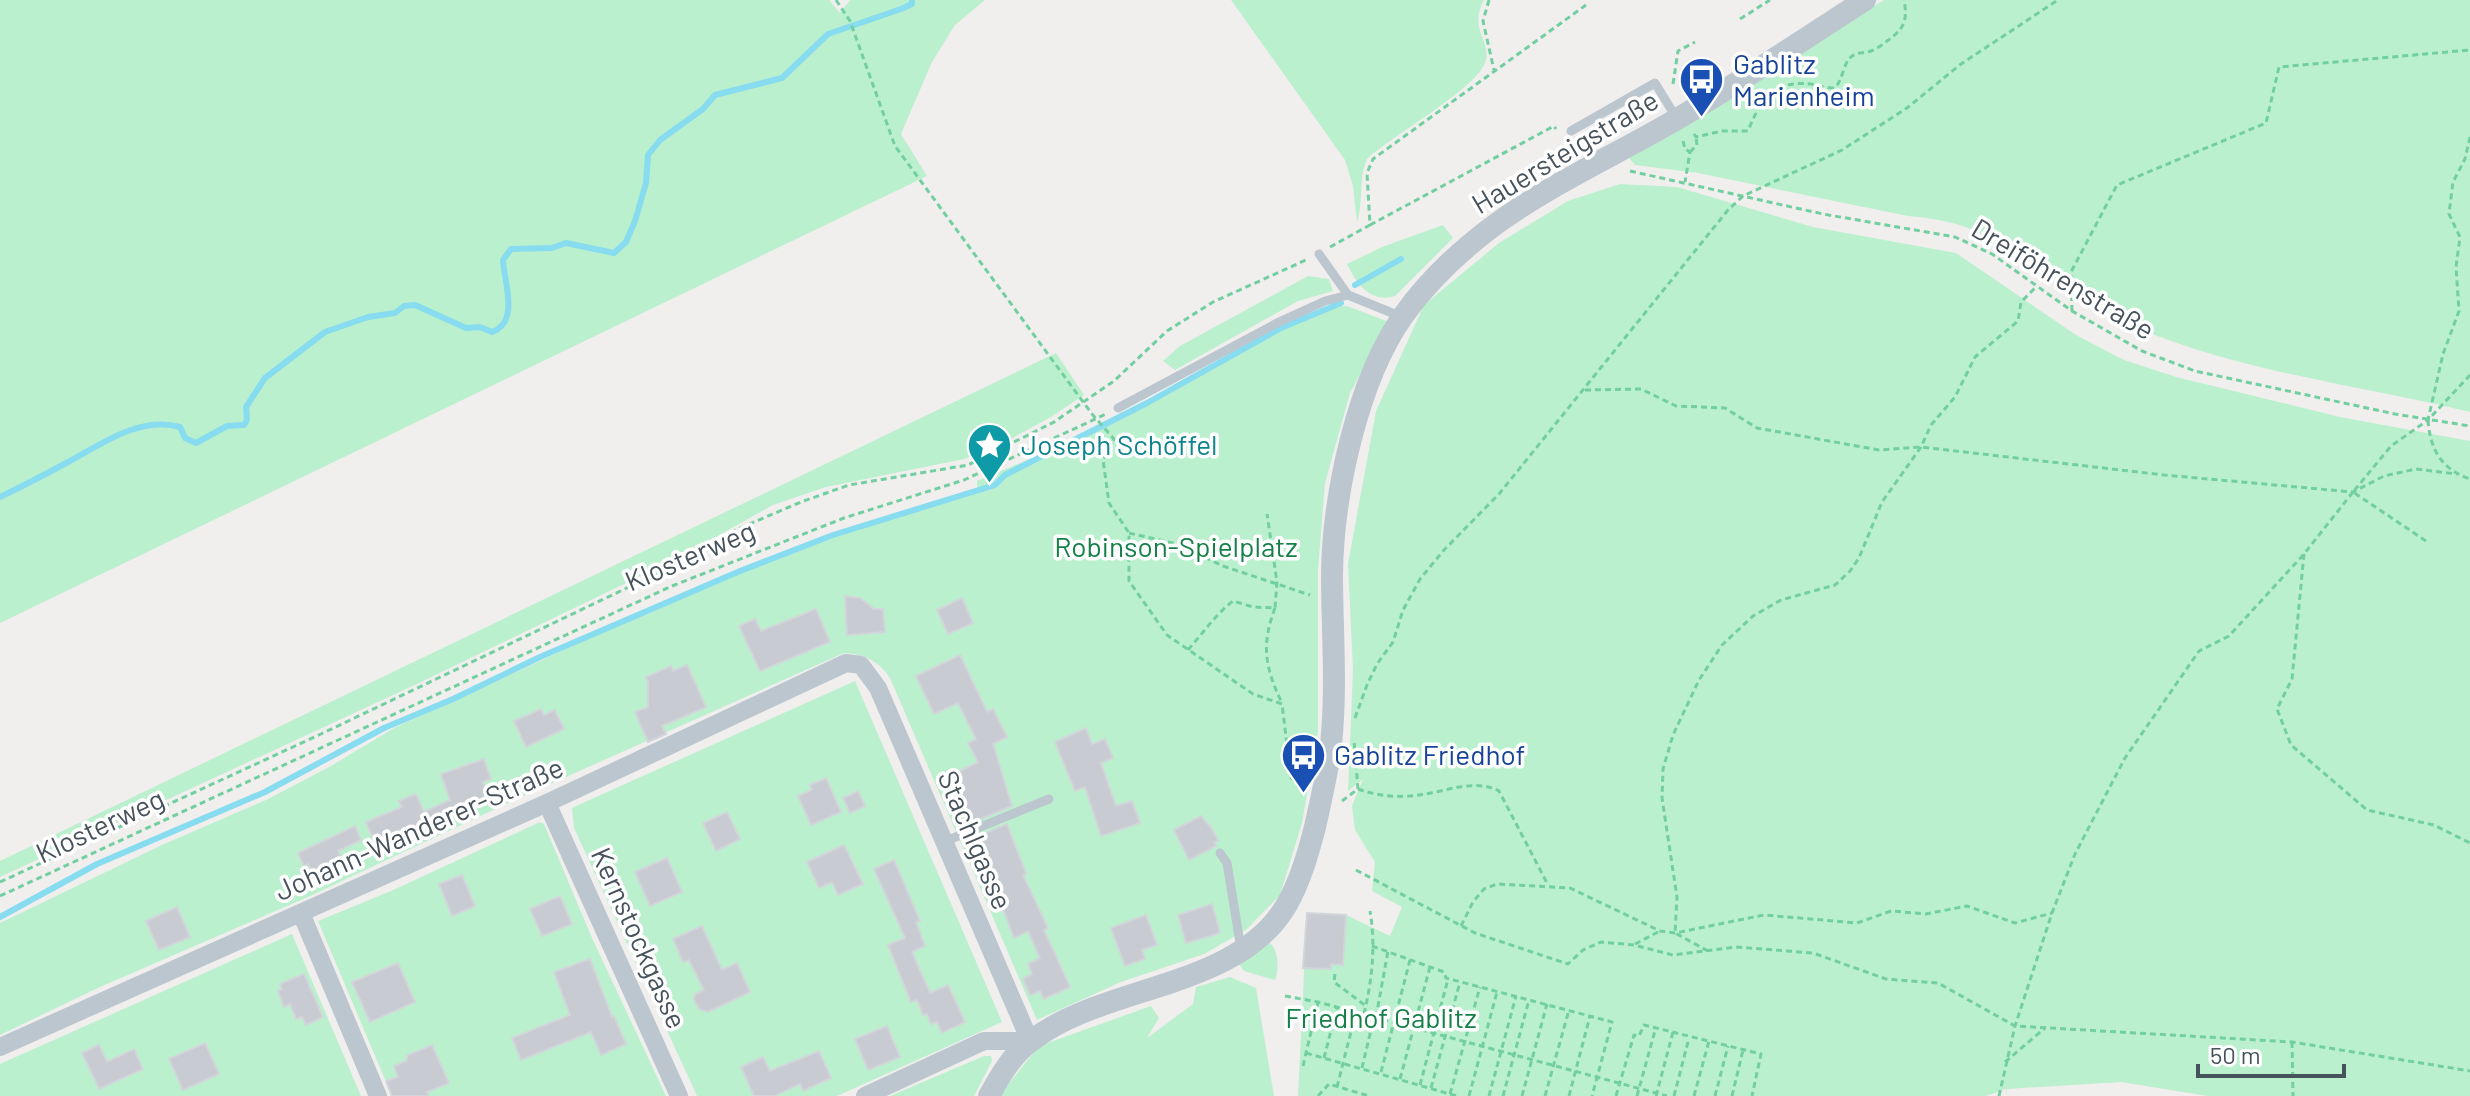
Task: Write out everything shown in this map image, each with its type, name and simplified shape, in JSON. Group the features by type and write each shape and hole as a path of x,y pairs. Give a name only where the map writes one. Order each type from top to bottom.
{"street":[{"name":"Hauersteigstraße","path":"989,1096 1007,1066 1030,1041 1090,1009 1218,964 1263,933 1278,919 1288,903 1305,864 1330,755 1334,522 1344,467 1370,384 1402,317 1447,268 1499,222 1681,117 1865,0"},
{"name":"Johann-Wanderer-Straße","path":"0,1047 547,803 846,663 861,665"},
{"name":"Stachlgasse","path":"861,665 878,688 1030,1041"},
{"name":"Kernstockgasse","path":"547,803 679,1096"},
{"path":"301,913 378,1096"},
{"path":"865,1096 984,1041 1030,1041"}],"lane":[{"path":"1571,131 1655,83 1681,117"},
{"path":"1319,254 1348,295 1402,317"},
{"path":"1118,408 1279,322 1325,301 1348,295"},
{"path":"946,841 1049,799"},
{"path":"1220,853 1227,863 1241,949"}],"path":[{"path":"836,0 850,21 895,146 1082,401 1114,439 1103,460 1105,480 1109,503 1129,533 1129,581 1159,625 1188,650 1253,694 1282,704"},
{"path":"1489,0 1483,21 1494,70"},
{"path":"1740,19 1770,0"},
{"path":"1690,152 1683,143 1690,135 1696,137 1722,131 1748,131 1761,103 1785,85 1806,83 1832,88 1837,85 1849,58 1871,51 1901,31 1906,24 1904,0"},
{"path":"1353,723 1367,685 1393,642 1403,610 1420,579 1499,494 1728,210 1743,196 1842,150 1907,108 1961,64 2058,0"},
{"path":"1370,225 1367,173 1373,159 1586,5"},
{"path":"1681,117 1672,90 1678,51 1695,42"},
{"path":"2072,311 2071,272 2117,185 2266,123 2279,67 2470,50"},
{"path":"0,882 675,565 740,528 849,485 968,465 1054,422 1114,381 1167,331 1213,302 1319,254 1554,126 1561,136 1571,131"},
{"path":"1685,182 1690,152 1697,145 1696,137"},
{"path":"2457,474 2443,464 2435,453 2428,420 2443,354 2459,311 2456,267 2460,237 2449,214 2453,182 2465,159 2470,137"},
{"name":"Dreiföhrenstraße","path":"1621,169 1823,214 1955,237 1992,254 2072,311 2142,351 2195,371 2470,426"},
{"path":"1675,933 1677,897 1662,798 1663,769 1673,735 1699,680 1722,645 1753,616 1781,600 1835,585 1850,571 1859,558 1882,502 1921,447 1931,425 1955,397 1975,357 2018,321 2021,302 2037,286"},
{"path":"1999,1096 2015,1026 2052,913 2075,854 2125,758 2199,651 2229,636 2304,554 2391,446 2428,420 2470,375"},
{"path":"1585,390 1641,389 1676,406 1725,408 1757,428 1879,450 1921,447 2133,472 2353,492 2426,541"},
{"name":"Klosterweg","path":"0,896 672,586 844,518 964,480 1118,408"},
{"path":"2353,492 2384,476 2416,469 2457,474 2470,479"},
{"path":"1267,514 1277,582 1275,608 1268,628 1266,661 1282,704 1291,778 1322,798 1338,804 1358,789"},
{"path":"1129,533 1177,544 1223,566 1277,582 1332,604"},
{"path":"2304,554 2292,679 2277,709 2291,745 2367,810 2434,825 2470,843"},
{"path":"1188,650 1217,613 1233,601 1253,607 1275,608"},
{"path":"1354,736 1358,789"},
{"path":"1358,789 1378,796 1418,795 1465,786 1489,786 1499,791 1549,885"},
{"path":"1356,870 1461,926 1568,964 1583,950 1601,942 1634,945 1673,955 1736,947 1813,953 1886,979 1938,983 2015,1026 2292,1042 2470,1071"},
{"path":"1461,926 1473,902 1484,889 1497,884 1570,888 1660,931 1675,933 1764,915 1857,923 1891,911 1926,914 1967,906 2015,923 2052,913"},
{"path":"1364,1014 1372,979 1370,911"},
{"path":"1634,945 1660,931"},
{"path":"1675,933 1710,952"},
{"path":"1372,946 1444,972 1448,979 1420,1085"},
{"path":"1362,1069 1388,951"},
{"path":"1381,1074 1410,960"},
{"path":"1400,1079 1430,967"},
{"path":"1335,974 1334,982 1366,1006"},
{"path":"1448,979 1612,1022 1592,1096"},
{"path":"1431,1088 1460,982"},
{"path":"1450,1094 1480,987"},
{"path":"1469,1096 1497,992"},
{"path":"1285,996 1395,1022 1667,1096"},
{"path":"1489,1096 1516,996"},
{"path":"1503,1096 1529,1000"},
{"path":"1303,1066 1318,1002"},
{"path":"1522,1096 1547,1004"},
{"path":"1324,1058 1337,1007"},
{"path":"1545,1096 1569,1010"},
{"path":"1337,1087 1356,1012"},
{"path":"1569,1096 1590,1016"},
{"path":"1616,1096 1634,1035 1639,1036 1644,1025 1761,1054 1752,1096"},
{"path":"1637,1096 1656,1027"},
{"path":"2005,1062 2046,1028"},
{"path":"1656,1095 1673,1032"},
{"path":"1674,1096 1690,1036"},
{"path":"1694,1096 1709,1041"},
{"path":"2292,1042 2293,1096"},
{"path":"1715,1096 1728,1046"},
{"path":"1732,1096 1743,1050"},
{"path":"1306,1053 1457,1096"},
{"path":"1318,1096 1329,1084 1369,1096"}],"green space":[{"path":"0,0 829,0 840,13 850,0 985,0 955,25 932,62 901,134 927,176 0,623"},
{"path":"1231,0 1484,0 1478,20 1486,57 1477,76 1367,159 1357,222 1353,186 1345,160"},
{"path":"1884,0 2470,0 2470,412 2261,367 2179,344 2118,319 2016,253 1957,224 1698,173 1635,165 1629,158"},
{"name":"Friedhof Gablitz","path":"1620,184 1677,187 1813,227 1956,253 2076,335 2124,360 2176,377 2340,417 2470,441 2470,1096 2207,1096 2121,1082 2007,1089 2006,1096 2006,1089 1986,1096 1298,1096 1307,913 1346,915 1390,936 1402,907 1372,891 1375,862 1355,830 1352,806 1363,779 1348,791 1353,670 1348,564 1376,411 1424,305 1499,243 1568,201"},
{"path":"1443,225 1453,238 1395,296 1379,297 1365,290 1347,264 1382,247"},
{"path":"1308,276 1329,279 1333,291 1298,301 1175,370 1163,361 1180,346"},
{"name":"Robinson-Spielplatz","path":"1347,306 1389,322 1350,393 1325,483 1318,570 1318,731 1302,823 1280,895 1246,930 1204,954 1121,982 1037,1020 890,678 870,660 844,653 510,802 308,897 100,987 0,1035 0,923 162,845 266,800 394,728 603,632 834,537 977,493 977,481 1039,455 1146,401 1278,328 1324,307"},
{"path":"1056,353 1084,395 994,448 964,459 826,487 773,505 680,557 419,683 0,877 0,861"},
{"path":"855,681 1002,1022 837,1096 697,1096 574,828 572,808"},
{"path":"540,822 544,824 592,938 666,1096 392,1096 318,921"},
{"path":"292,934 361,1096 0,1096 0,1064"},
{"path":"1267,943 1273,946 1277,956 1275,980 1244,971 1239,964"},
{"path":"1230,977 1256,988 1274,1096 999,1096 1039,1046 1151,1006 1159,1018 1147,1038 1193,1004 1196,987"},
{"path":"984,1056 991,1056 992,1061 974,1096 890,1096"}],"building":[{"path":"845,596 860,598 874,609 883,609 885,632 847,635"},
{"path":"962,598 973,623 948,634 937,610"},
{"path":"816,609 830,642 760,671 739,626 755,619 761,631"},
{"path":"960,655 987,712 993,709 1007,737 993,744 1012,806 969,824 958,788 947,793 941,780 978,762 968,743 976,739 958,703 934,714 916,676"},
{"path":"687,665 706,707 662,726 666,734 648,742 635,712 648,707 646,677 671,666 673,671"},
{"path":"541,709 544,715 555,710 564,729 526,747 514,721"},
{"path":"1086,728 1092,744 1105,739 1113,758 1101,763 1116,806 1132,801 1140,823 1101,836 1085,787 1075,791 1055,742"},
{"path":"484,759 491,779 483,782 490,802 438,820 442,831 421,841 417,833 378,850 366,822 402,807 399,801 416,794 424,812 450,800 441,774"},
{"path":"826,778 841,812 811,825 798,796 812,790 810,785"},
{"path":"858,791 865,806 850,813 843,798"},
{"path":"727,812 740,839 716,851 703,823"},
{"path":"1201,816 1218,841 1214,842 1216,846 1189,860 1174,830"},
{"path":"1007,824 1026,874 1023,875 1048,928 1044,930 1070,987 1044,999 1040,991 1030,995 1023,979 1032,974 1028,964 1040,958 1028,931 1014,938 976,837"},
{"path":"355,826 361,840 338,851 345,866 315,879 298,853"},
{"path":"844,845 863,884 838,895 832,882 819,888 807,862"},
{"path":"667,858 682,892 650,906 635,872"},
{"path":"894,860 920,921 916,922 925,946 912,952 930,993 948,985 965,1022 942,1033 937,1022 931,1024 927,1014 923,1015 917,1000 911,1002 888,945 905,938 874,869"},
{"path":"462,875 475,906 452,916 439,884"},
{"path":"560,896 572,924 542,936 530,909"},
{"path":"1212,904 1220,933 1186,943 1178,915"},
{"path":"177,907 190,937 159,950 146,921"},
{"path":"1307,913 1346,915 1343,965 1331,964 1331,969 1303,968"},
{"path":"1146,915 1157,945 1142,950 1145,959 1125,966 1111,928"},
{"path":"702,926 722,970 737,963 750,992 708,1012 699,1009 694,999 695,994 704,990 689,960 683,962 673,939"},
{"path":"590,959 626,1044 601,1055 591,1032 521,1060 512,1038 570,1015 554,972"},
{"path":"398,963 415,1002 370,1022 352,982"},
{"path":"304,974 323,1017 306,1025 302,1017 296,1019 290,1004 284,1007 278,991 282,989 280,984"},
{"path":"887,1026 900,1057 868,1070 855,1039"},
{"path":"205,1043 219,1074 183,1090 169,1059"},
{"path":"99,1045 107,1062 134,1049 143,1069 99,1089 82,1053"},
{"path":"432,1045 449,1083 427,1092 429,1096 392,1096 386,1081 398,1077 394,1066 406,1061 408,1055"},
{"path":"819,1051 831,1078 803,1091 800,1084 774,1096 754,1096 741,1067 763,1057 770,1071"}],"waterway":[{"path":"0,497 136,428 150,425 180,427 185,438 196,443 227,426 244,425 247,420 246,407 265,378 325,332 368,317 395,313 404,306 415,305 466,328 480,327 492,332 506,320 508,300 503,260 511,249 552,248 566,243 614,253 626,242 635,221 646,183 648,155 660,140 703,109 715,95 782,78 828,34 901,9 912,4 912,0"},
{"path":"1355,285 1401,259"},
{"path":"0,917 97,864 265,792 384,728 540,657 740,571 833,535 995,485 1005,475 1147,403 1281,328 1341,303"}],"place":[{"name":"Gablitz Marienheim","path":"1702,119"},
{"name":"Joseph Schöffel","path":"990,484"},
{"name":"Gablitz Friedhof","path":"1303,794"}]}
